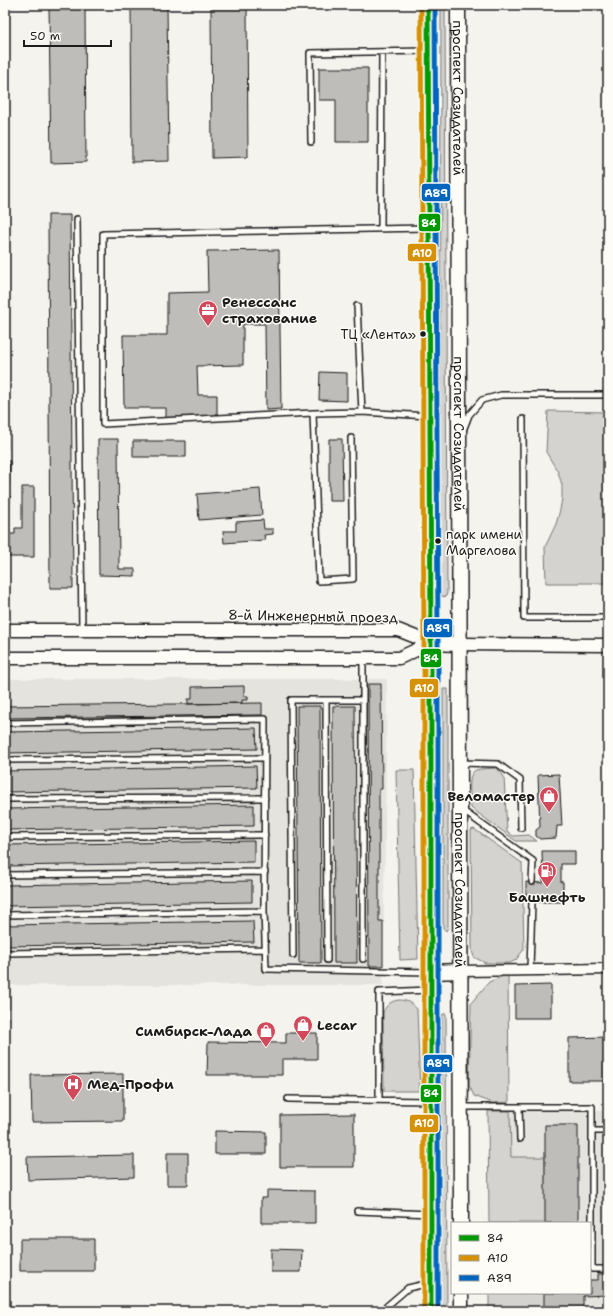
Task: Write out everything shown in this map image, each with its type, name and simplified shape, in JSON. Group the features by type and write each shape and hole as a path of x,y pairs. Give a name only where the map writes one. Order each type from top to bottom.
{"main road":[{"name":"проспект Созидателей","path":"428,5 431,643 431,1311"},
{"name":"проспект Созидателей","path":"458,5 461,1222"},
{"path":"431,643 459,644"},
{"path":"431,972 460,971"},
{"path":"461,1294 461,1311"}],"street":[{"name":"8-й Инженерный проезд","path":"5,630 398,630 431,643"},
{"path":"5,658 399,658 431,643"},
{"path":"459,644 608,645"},
{"path":"460,971 608,969"}],"lane":[{"path":"311,142 310,53 428,51"},
{"path":"382,52 382,229"},
{"path":"77,219 82,629"},
{"path":"428,228 103,234 103,424 313,413 362,412 429,416"},
{"path":"357,306 362,412"},
{"path":"458,442 469,415 482,400 501,396 608,396"},
{"path":"313,413 319,581 353,579 351,438"},
{"path":"523,419 524,618 608,618"},
{"path":"363,658 363,959"},
{"path":"293,955 291,700 363,700"},
{"path":"326,700 327,960"},
{"path":"5,723 265,720 264,911 266,969 431,972"},
{"path":"5,760 265,758"},
{"path":"460,764 498,764 520,780 521,828"},
{"path":"5,800 265,798"},
{"path":"460,808 533,861 532,882"},
{"path":"5,837 265,835"},
{"path":"5,875 265,872"},
{"path":"530,970 532,902"},
{"path":"5,915 264,911"},
{"path":"5,953 265,948"},
{"path":"379,1100 378,992 431,990"},
{"path":"288,1099 431,1101"},
{"path":"461,1107 592,1107 592,1269 608,1269"},
{"path":"519,1107 520,1139"},
{"path":"593,1131 608,1131"},
{"path":"357,1211 432,1214"},
{"path":"381,1311 408,1288 431,1283"}],"shaded area":[{"path":"441,5 445,5 447,593 446,596 443,597 440,591"},
{"path":"548,411 608,412 608,583 546,583 545,547 556,524 562,498 562,485 558,472 546,452"},
{"path":"5,679 387,679 383,985 5,985"},
{"path":"443,689 448,689 448,927 446,931 443,928"},
{"path":"495,768 501,772 504,777 507,831 513,836 529,835 537,841 516,841 471,808 470,781 473,772 478,769"},
{"path":"396,770 414,770 418,959 400,960"},
{"path":"474,829 522,863 524,949 516,960 510,963 485,963 474,957 472,951 471,830"},
{"path":"508,974 509,1102 493,1103 474,1096 469,1085 471,1003 489,982"},
{"path":"399,1000 409,1002 417,1009 420,1091 384,1091 383,1012 393,1001"},
{"path":"443,1014 446,1014 447,1311 441,1311"},
{"path":"510,1110 607,1111 604,1251 608,1251 608,1311 505,1311 591,1294 591,1222 507,1222"},
{"path":"488,1111 510,1111 511,1157 545,1157 546,1222 489,1222"},
{"path":"489,1294 546,1294 546,1311 489,1311"}],"building":[{"path":"49,5 85,5 86,162 51,163"},
{"path":"131,5 167,5 169,161 132,162"},
{"path":"211,5 247,5 248,157 212,158"},
{"path":"319,68 368,68 368,142 336,142 336,100 319,100"},
{"path":"48,215 70,215 73,588 50,588"},
{"path":"5,241 7,241 7,266 5,266"},
{"path":"279,250 281,409 266,410 265,324 243,324 243,365 197,366 198,395 217,395 217,417 166,418 166,408 124,408 123,335 167,335 167,293 208,292 207,251"},
{"path":"5,351 7,351 7,376 5,376"},
{"path":"320,372 347,373 347,401 319,400"},
{"path":"5,387 8,387 8,412 5,412"},
{"path":"5,424 7,424 7,449 5,449"},
{"path":"98,439 118,439 119,569 135,569 135,576 99,575"},
{"path":"329,439 342,439 343,501 329,501"},
{"path":"133,441 186,441 186,457 133,457"},
{"path":"5,461 10,461 9,486 5,486"},
{"path":"22,487 34,487 34,557 5,557 5,534 15,534 15,528 22,528"},
{"path":"260,489 262,515 199,520 197,494"},
{"path":"5,496 10,496 9,522 5,522"},
{"path":"263,520 264,529 273,529 273,534 264,535 265,540 224,543 223,531 236,531 236,522"},
{"path":"368,684 381,684 382,789 379,789 379,921 383,921 383,966 369,966"},
{"path":"244,686 244,696 248,696 248,700 242,700 242,703 188,704 188,699 192,699 192,687"},
{"path":"262,703 262,715 5,718 5,706"},
{"path":"297,706 320,706 321,963 299,963"},
{"path":"333,706 355,706 357,963 334,963"},
{"path":"256,728 257,749 5,753 5,732"},
{"path":"256,766 257,788 5,792 5,771"},
{"path":"559,774 562,826 557,826 556,838 540,839 536,836 536,830 540,827 538,775"},
{"path":"254,805 254,826 5,830 5,809"},
{"path":"254,841 254,862 5,866 5,845"},
{"path":"542,851 575,851 575,864 561,864 563,902 526,902 526,882 543,883"},
{"path":"252,881 252,902 5,906 5,885"},
{"path":"253,921 254,942 5,946 5,925"},
{"path":"551,985 551,1018 515,1018 515,986"},
{"path":"5,988 8,988 8,1019 5,1019"},
{"path":"286,1033 317,1033 317,1059 282,1059 282,1075 207,1075 208,1042 286,1043"},
{"path":"608,1037 608,1081 569,1081 569,1038"},
{"path":"123,1074 123,1121 32,1122 31,1075"},
{"path":"354,1114 354,1167 280,1167 280,1115"},
{"path":"545,1125 578,1125 578,1222 545,1222"},
{"path":"215,1131 266,1132 266,1154 215,1154"},
{"path":"167,1153 188,1153 188,1185 167,1185"},
{"path":"134,1155 134,1177 28,1180 27,1157"},
{"path":"267,1190 315,1191 315,1223 261,1223 261,1198 267,1198"},
{"path":"20,1239 94,1239 94,1271 20,1271"},
{"path":"271,1249 302,1250 301,1272 271,1272"},
{"path":"598,1274 608,1274 608,1295 583,1296 583,1311 544,1311 544,1294 591,1294 591,1280 598,1280"}],"transit line":[{"name":"А10","path":"421,5 424,643 424,1311"},
{"name":"84","path":"428,5 431,643 431,1311"},
{"name":"А89","path":"435,5 438,643 438,1311"}],"place":[{"name":"Ренессанс страхование","path":"208,327"},
{"name":"ТЦ «Лента»","path":"423,334"},
{"name":"парк имени Маргелова","path":"438,541"},
{"name":"Веломастер","path":"549,813"},
{"name":"Башнефть","path":"547,888"},
{"name":"Lecar","path":"303,1042"},
{"name":"Симбирск-Лада","path":"266,1048"},
{"name":"Мед-Профи","path":"73,1101"}]}
